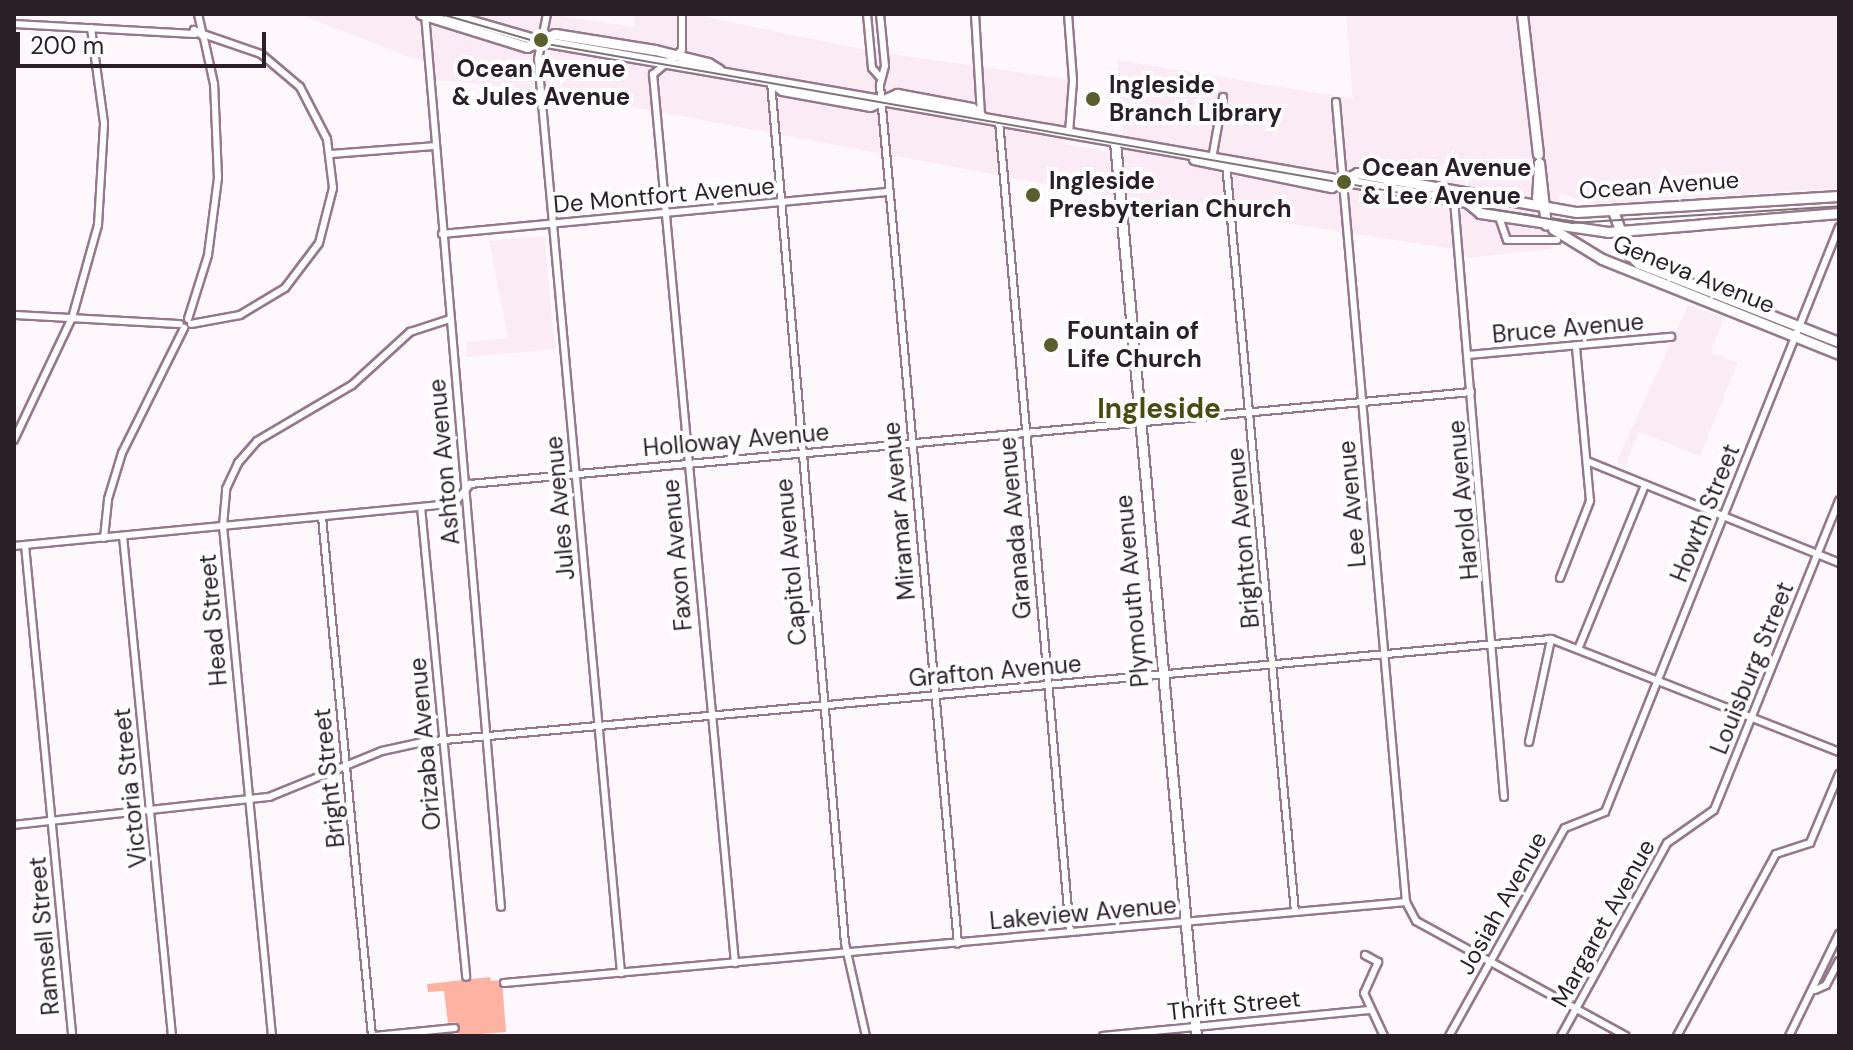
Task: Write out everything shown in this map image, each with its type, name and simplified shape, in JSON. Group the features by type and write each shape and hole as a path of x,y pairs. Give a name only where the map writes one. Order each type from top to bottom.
{"main road":[{"name":"Ocean Avenue","path":"448,14 541,41 771,81 782,90 843,102 870,106 897,94 972,108 982,117 999,121 1212,159 1226,165"},
{"path":"1522,14 1539,158 1537,197 1545,217"},
{"name":"Ocean Avenue","path":"423,15 527,47 555,34 676,55 708,63 722,72"},
{"name":"Plymouth Avenue","path":"1115,142 1137,423 1196,1032"},
{"name":"Ocean Avenue","path":"1182,154 1226,165 1467,202 1483,199"},
{"name":"Ocean Avenue","path":"1343,181 1357,173 1623,232 1839,213"},
{"name":"Ocean Avenue","path":"1467,202 1480,213 1499,217 1545,217 1839,196"},
{"name":"Geneva Avenue","path":"1613,211 1629,254 1638,263 1797,331 1839,354"},
{"name":"Geneva Avenue","path":"1545,217 1602,259 1797,331 1839,342"}],"street":[{"path":"104,538 108,499 122,453 186,324 213,230 220,157 214,84 198,14"},
{"name":"Jules Avenue","path":"547,14 538,59 621,973"},
{"path":"667,62 682,50 682,14"},
{"name":"Miramar Avenue","path":"867,14 872,68 879,76"},
{"name":"Miramar Avenue","path":"880,14 885,66 879,76 881,100 958,943"},
{"path":"975,14 982,117"},
{"path":"1068,14 1073,81 1069,133"},
{"name":"Ashton Avenue","path":"423,15 501,907"},
{"path":"14,24 201,34 245,46 290,75 316,111 331,154 333,188 326,224 298,274 254,309 226,320 186,324 14,315"},
{"path":"14,440 72,318 94,246 104,175 103,99 91,28"},
{"name":"Faxon Avenue","path":"667,62 653,74 735,963"},
{"name":"Capitol Avenue","path":"771,81 778,202 822,704 848,952 866,1036"},
{"path":"1212,159 1223,97"},
{"name":"Lee Avenue","path":"1336,102 1406,902"},
{"name":"Granada Avenue","path":"999,121 1070,932"},
{"path":"331,154 434,146"},
{"name":"Brighton Avenue","path":"1226,165 1295,912"},
{"name":"De Montfort Avenue","path":"442,234 889,192"},
{"name":"Harold Avenue","path":"1454,200 1494,644 1504,797"},
{"name":"Ocean Avenue","path":"1499,217 1507,240 1557,240"},
{"path":"1540,240 1545,217"},
{"name":"Howth Street","path":"1605,812 1839,227"},
{"name":"Head Street","path":"272,1036 223,526 231,477 257,441 352,385 410,332 450,319"},
{"name":"Bruce Avenue","path":"1468,355 1671,337"},
{"path":"1560,578 1588,512 1587,461 1576,346"},
{"name":"Holloway Avenue","path":"14,546 454,504 470,484 1471,392"},
{"path":"1587,461 1839,563"},
{"path":"1579,647 1645,485"},
{"name":"Louisburg Street","path":"1680,832 1714,810 1839,500"},
{"name":"Orizaba Avenue","path":"421,507 466,977"},
{"name":"Bright Street","path":"322,517 373,1036"},
{"name":"Victoria Street","path":"123,536 172,1036"},
{"name":"Ramsell Street","path":"25,545 72,1036"},
{"path":"1529,742 1551,639 1579,647 1839,752"},
{"name":"Grafton Avenue","path":"14,825 249,801 290,791 403,745 443,740 1551,639"},
{"path":"1677,1036 1776,854 1810,843 1839,774"},
{"name":"Josiah Avenue","path":"1449,1036 1569,822 1605,812"},
{"name":"Margaret Avenue","path":"1561,1036 1663,850 1680,832"},
{"path":"1406,902 1416,921 1626,1036"},
{"name":"Lakeview Avenue","path":"504,983 1406,902"},
{"path":"1789,1036 1815,990 1839,934"},
{"path":"1365,955 1378,962 1364,993 1369,1010 1384,1036"},
{"path":"1815,990 1826,985 1839,961"},
{"name":"Thrift Street","path":"1103,1036 1196,1032 1369,1010"},
{"path":"373,1036 455,1028"}],"shaded area":[{"path":"299,14 548,14 634,27 634,14 692,14 870,51 1067,79 1065,144 1125,155 1117,60 1353,99 1346,14 1839,14 1839,188 1589,204 1560,193 1551,249 1468,258 1453,249 1104,195 541,90 427,79 425,63"},
{"path":"544,236 555,349 467,357 466,342 508,338 489,241"},
{"path":"1688,305 1724,318 1711,352 1738,363 1700,456 1639,432 1625,466 1616,463"},
{"path":"490,977 491,981 502,980 506,1032 458,1036 456,1022 448,1023 444,991 428,992 427,984"}],"tram line":[{"path":"441,14 541,43 1572,223 1839,206"}],"place":[{"name":"Ocean Avenue & Jules Avenue","path":"541,40"},
{"name":"Ingleside Branch Library","path":"1093,99"},
{"name":"Ocean Avenue & Lee Avenue","path":"1344,182"},
{"name":"Ingleside Presbyterian Church","path":"1033,195"},
{"name":"Fountain of Life Church","path":"1051,345"}],"district":[{"name":"Ingleside","path":"1159,409"}]}
